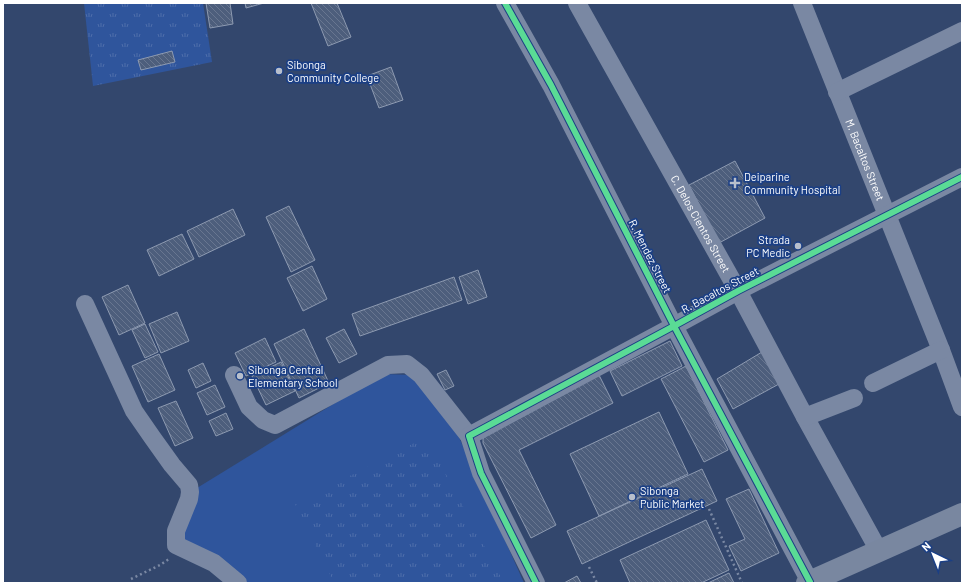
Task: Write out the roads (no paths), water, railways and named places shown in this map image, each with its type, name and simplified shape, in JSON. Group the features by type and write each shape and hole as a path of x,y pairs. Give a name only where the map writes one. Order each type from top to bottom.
{"main road":[{"path":"809,582 962,514"}],"street":[{"name":"R. Mendez Street","path":"505,3 551,85 674,326 809,582"},
{"name":"C. Delos Cientos Street","path":"577,3 738,291 805,418 879,552"},
{"name":"M. Bacaltos Street","path":"802,3 941,350 962,407"},
{"path":"837,92 962,32"},
{"name":"R. Bacaltos Street","path":"469,436 738,291 962,177"},
{"path":"85,304 134,411 172,465 189,485 189,499 176,531 176,545 214,563 238,583"},
{"path":"873,383 941,350"},
{"path":"234,375 249,407 263,420 275,425 388,365 407,364 421,375 469,436 481,473 536,583"},
{"path":"805,418 854,398"}],"place":[{"name":"Sibonga Community College","path":"279,71"},
{"name":"Deiparine Community Hospital","path":"735,183"},
{"name":"Strada PC Medic","path":"798,246"},
{"name":"Sibonga Central Elementary School","path":"240,376"},
{"name":"Sibonga Public Market","path":"632,497"}]}
